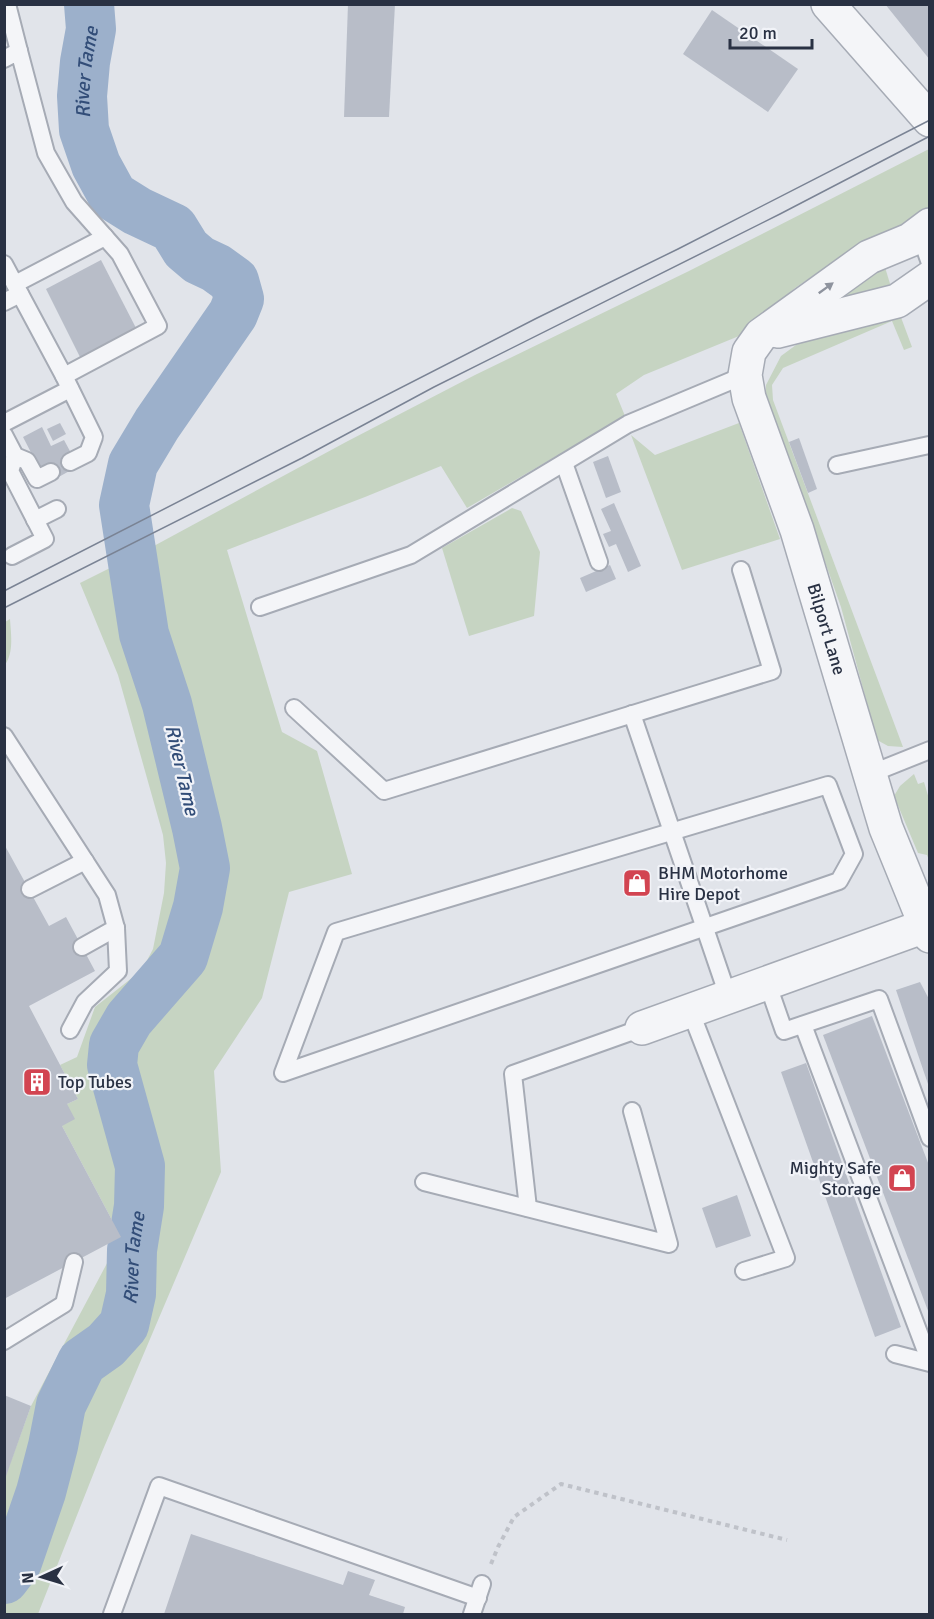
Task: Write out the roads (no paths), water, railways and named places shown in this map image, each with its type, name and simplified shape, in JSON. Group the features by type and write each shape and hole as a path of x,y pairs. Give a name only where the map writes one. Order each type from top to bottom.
{"street":[{"path":"828,4 930,120"},
{"name":"Bilport Lane","path":"642,1028 767,982 927,931 886,828 797,530 749,398 745,375 749,352 761,335 869,256 910,240 925,229"},
{"path":"761,335 897,301 930,278"}],"lane":[{"path":"4,423 158,326 120,254 74,202 46,153 12,55 7,4"},
{"path":"925,229 930,263"},
{"path":"4,302 18,289 105,237"},
{"path":"4,264 94,437 88,453 70,462"},
{"path":"260,607 411,555 627,424 745,375"},
{"path":"4,435 15,456 27,461 37,479 51,472"},
{"path":"837,465 929,446"},
{"path":"12,556 45,539 10,471 15,456"},
{"path":"564,463 599,562"},
{"path":"36,520 57,509"},
{"path":"294,708 384,791 772,671 741,570"},
{"path":"632,714 728,996"},
{"path":"4,736 107,895 116,928 118,971 85,1002 70,1030"},
{"path":"870,774 930,750"},
{"path":"828,785 854,854 839,881 283,1073 336,932 672,831 828,785"},
{"path":"30,889 85,861"},
{"path":"82,947 116,928"},
{"path":"767,982 784,1031 879,999 930,1138"},
{"path":"690,1010 786,1258 744,1271"},
{"path":"803,1025 930,1363"},
{"path":"528,1208 513,1074 642,1028"},
{"path":"424,1182 669,1244 632,1111"},
{"path":"4,1341 64,1304 74,1262"},
{"path":"896,1354 930,1363"},
{"path":"111,1614 159,1486 480,1591 472,1614"}],"waterway":[{"name":"River Tame","path":"4,1579 17,1562 41,1492 61,1405 82,1362 106,1345 124,1325 131,1294 132,1250 139,1206 140,1166 112,1065 114,1045 129,1019 183,957 198,907 205,868 167,704 144,634 124,505 133,464 157,424 233,314 239,299 234,281 216,268 199,260 186,249 173,228 137,211 113,196 96,165 84,130 82,96 91,29 89,4"}],"tram line":[{"path":"4,591 930,120"},
{"path":"4,608 930,136"}],"place":[{"name":"BHM Motorhome Hire Depot","path":"637,883"},
{"name":"Top Tubes","path":"37,1082"},
{"name":"Mighty Safe Storage","path":"902,1178"}]}
